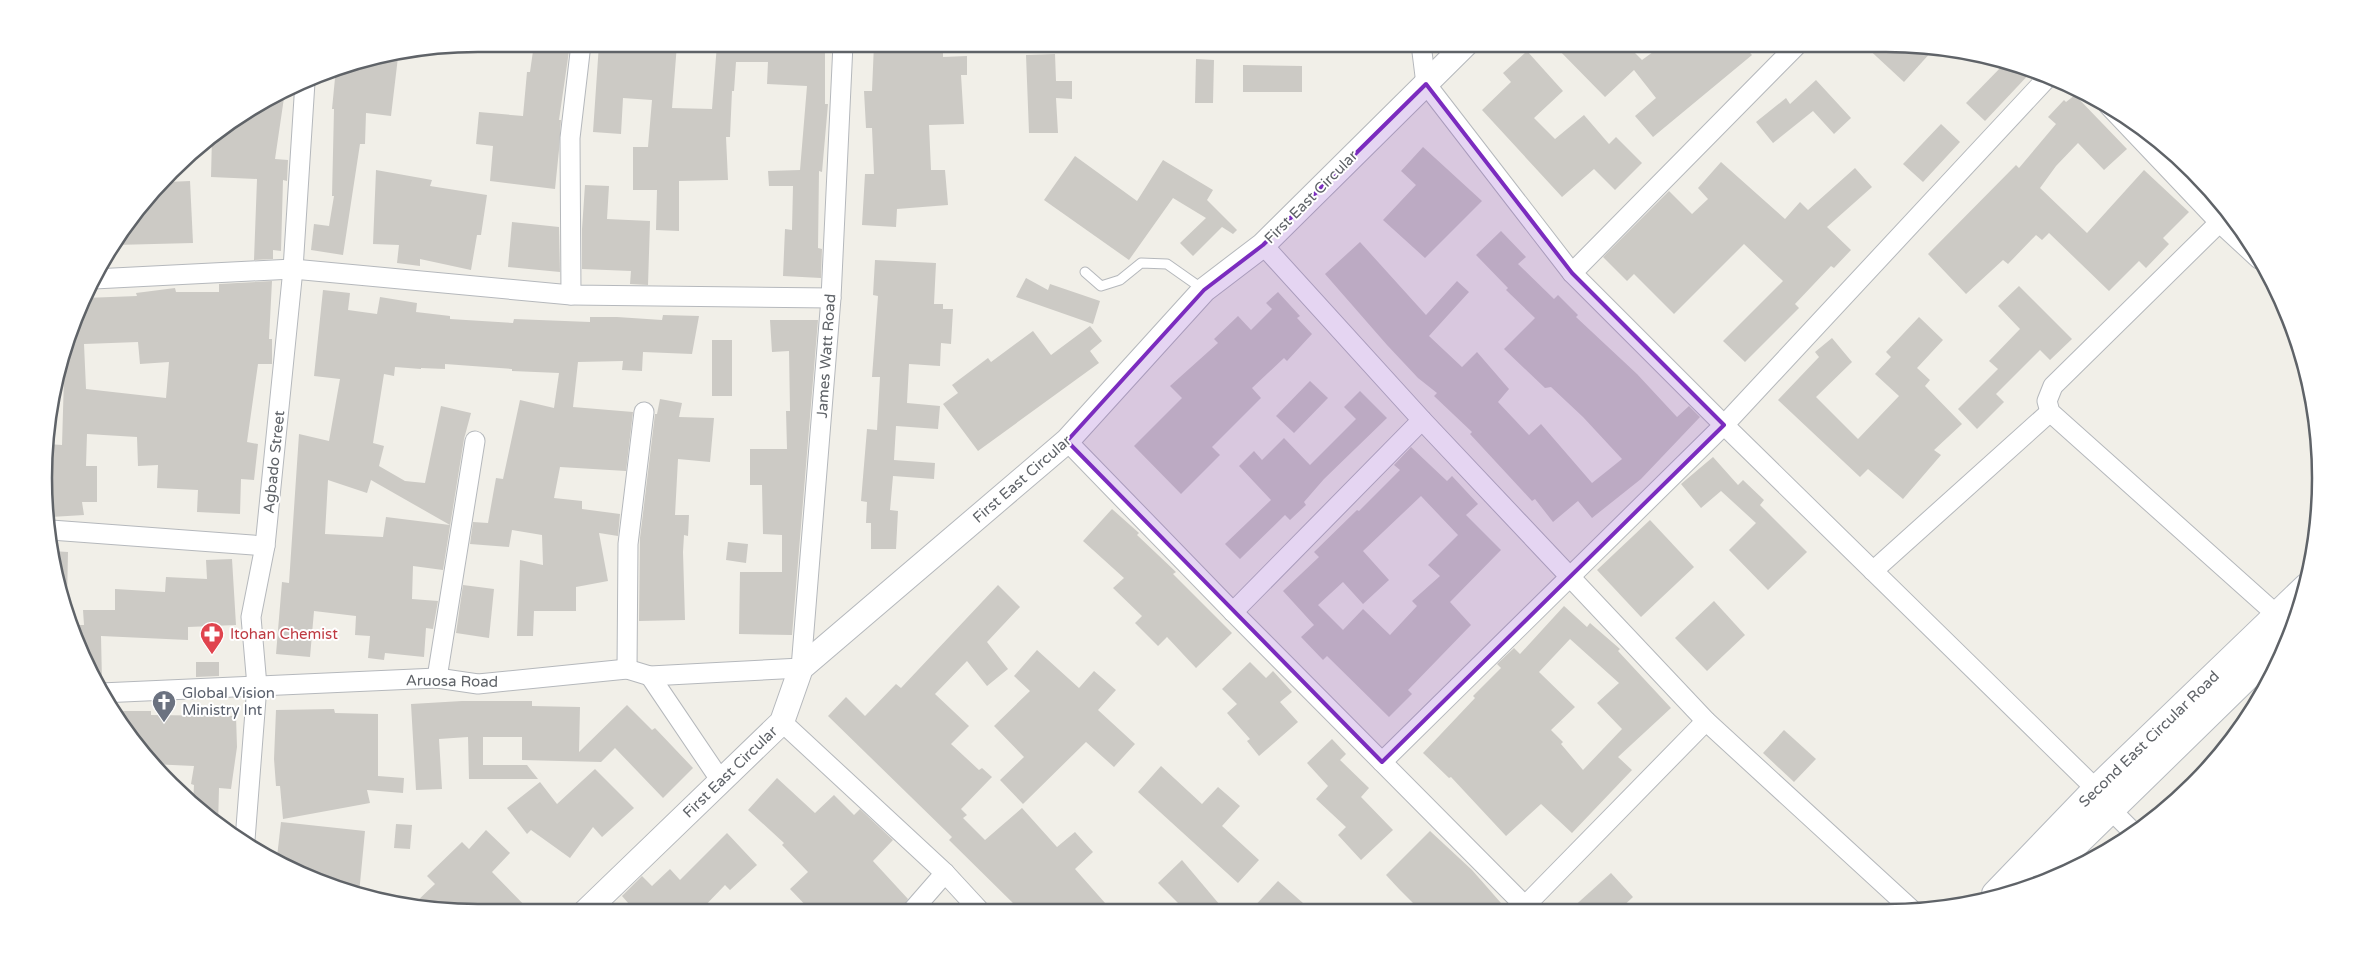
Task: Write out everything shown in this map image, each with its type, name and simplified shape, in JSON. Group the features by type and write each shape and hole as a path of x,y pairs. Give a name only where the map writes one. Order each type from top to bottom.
{"main road":[{"name":"Second East Circular Road","path":"2001,889 2103,800 2283,625 2291,612"},
{"name":"Second East Circular Road","path":"2043,874 2103,800"}],"street":[{"path":"571,295 570,138 580,52"},
{"name":"James Watt Road","path":"800,668 831,298 843,52"},
{"path":"1422,52 1426,84 1572,273 2129,828"},
{"name":"First East Circular","path":"593,904 782,722 800,668 1068,441 1204,290 1263,245 1458,52"},
{"path":"1572,273 1790,52"},
{"path":"1382,762 1724,425 2043,82"},
{"name":"Agbado Street","path":"245,835 257,686 251,617 265,546 293,269 305,90"},
{"path":"2143,139 2217,210"},
{"path":"2224,219 2053,386 2047,402 2050,412 2283,625"},
{"path":"1263,245 1422,420 1706,721 1905,904"},
{"path":"103,279 293,269 571,295 831,298"},
{"path":"627,669 628,544 644,412"},
{"path":"1873,571 2050,412"},
{"path":"1233,612 1422,420"},
{"path":"437,678 475,441"},
{"path":"1068,441 1520,904"},
{"path":"56,530 265,546"},
{"name":"Aruosa Road","path":"110,693 437,678 478,684 627,669 650,676 800,668"},
{"path":"650,676 721,781"},
{"path":"1530,904 1706,721"},
{"path":"782,722 945,873 974,904"},
{"path":"918,904 945,873"}],"lane":[{"path":"1085,272 1101,286 1120,280 1141,263 1168,264 1204,290"}],"highlighted area":[{"path":"1426,84 1572,273 1724,425 1382,762 1067,441 1204,290 1263,245"}],"building":[{"path":"533,52 569,52 559,120 561,120 555,189 490,181 493,146 476,144 479,112 523,116 527,72 530,72"},
{"path":"598,52 676,52 672,108 712,109 716,52 825,52 825,104 828,104 822,172 819,171 818,248 822,249 821,278 783,276 785,229 792,230 793,186 769,186 768,171 800,170 807,86 767,84 768,62 736,62 734,91 732,91 730,137 726,137 728,180 679,181 679,231 656,230 657,190 633,190 633,147 648,147 652,100 623,98 621,134 593,132"},
{"path":"874,52 943,52 943,57 967,56 967,75 961,75 964,124 929,125 931,170 945,170 948,205 897,209 896,227 862,225 865,174 874,174 872,128 866,128 864,91 872,91"},
{"path":"1528,52 1563,91 1534,118 1555,139 1584,115 1609,144 1616,137 1642,163 1615,190 1594,169 1562,197 1482,110 1511,82 1503,73"},
{"path":"1561,52 1634,52 1642,60 1653,52 1749,52 1752,55 1653,137 1635,116 1656,98 1634,70 1605,97"},
{"path":"1872,52 1929,55 1904,82"},
{"path":"1055,54 1056,81 1072,81 1072,99 1056,98 1058,133 1029,133 1026,55"},
{"path":"1196,59 1214,60 1213,103 1195,103"},
{"path":"398,61 391,116 366,113 365,144 360,144 343,255 311,250 314,224 329,226 334,196 332,196 334,109 332,109 335,78 368,67"},
{"path":"1243,65 1302,66 1302,92 1243,92"},
{"path":"2000,68 2027,76 1985,121 1966,103"},
{"path":"1816,80 1851,118 1834,134 1813,111 1773,143 1756,122 1786,98 1790,104"},
{"path":"2074,96 2077,97 2127,149 2104,170 2078,143 2056,166 2040,188 2087,233 2144,170 2189,212 2163,238 2169,244 2146,268 2139,261 2109,291 2049,233 2042,240 2036,235 2008,264 2003,260 1966,294 1928,254 2016,165 2019,168 2056,124 2048,117 2064,100 2066,102"},
{"path":"284,100 275,159 288,160 287,181 283,180 281,251 273,250 273,259 254,260 257,179 211,177 212,147 242,124"},
{"path":"1941,124 1960,142 1923,182 1903,164"},
{"path":"1423,147 1482,201 1425,258 1383,220 1416,185 1401,171"},
{"path":"1075,156 1137,201 1163,160 1213,190 1207,200 1237,230 1233,234 1222,227 1193,256 1180,243 1206,218 1173,198 1129,260 1044,200"},
{"path":"1721,162 1785,219 1800,202 1808,210 1855,168 1872,187 1827,227 1851,250 1834,268 1831,266 1795,304 1799,308 1745,362 1723,341 1783,281 1744,244 1674,314 1634,274 1627,281 1603,257 1669,191 1692,214 1708,199 1698,188"},
{"path":"376,170 432,180 430,186 487,195 481,235 477,235 471,270 420,259 420,266 397,263 399,245 373,244"},
{"path":"190,181 193,243 122,245 141,219 173,182"},
{"path":"585,185 609,186 607,219 650,221 648,285 630,284 631,271 582,269"},
{"path":"512,222 559,227 560,272 508,267"},
{"path":"1501,231 1526,257 1518,264 1554,299 1558,295 1578,315 1576,317 1637,374 1677,417 1689,406 1700,417 1641,479 1592,518 1578,501 1553,522 1535,499 1532,501 1470,434 1472,432 1434,396 1437,393 1418,378 1387,345 1325,274 1360,242 1426,315 1457,281 1469,292 1429,336 1462,367 1477,352 1509,389 1498,402 1529,435 1541,424 1592,483 1622,459 1583,417 1551,387 1545,388 1504,349 1535,318 1506,290 1508,288 1476,255"},
{"path":"875,260 936,263 934,304 943,304 943,309 953,309 951,344 941,343 940,366 909,364 907,403 940,406 938,429 896,426 894,460 935,463 934,479 893,476 890,510 898,511 896,549 871,549 871,523 866,523 867,502 861,501 867,429 877,430 880,377 872,377 878,296 873,295"},
{"path":"1026,278 1048,290 1050,284 1100,301 1093,324 1016,297"},
{"path":"272,281 269,339 272,339 272,364 258,364 247,442 258,444 254,480 241,479 240,514 197,512 198,490 157,488 158,465 138,466 137,437 87,434 86,466 97,466 97,502 82,502 84,515 54,517 53,451 54,444 62,445 64,382 75,342 93,298 137,296 136,293 175,288 176,292 219,292 219,284","holes":["138,342 140,364 169,362 166,398 86,389 84,344"]},
{"path":"2019,286 2072,339 2050,360 2040,350 1996,394 2004,402 1977,429 1958,409 1998,369 1989,361 2020,329 1998,306"},
{"path":"323,290 350,293 348,310 377,314 380,297 417,303 416,312 450,316 450,319 513,323 514,319 590,322 590,317 662,320 663,315 699,316 692,354 643,352 642,371 622,370 623,361 578,362 573,407 633,412 626,471 560,467 554,498 582,501 582,509 620,514 618,536 599,533 608,581 576,587 576,611 534,611 533,636 517,636 520,560 543,565 542,535 512,530 509,547 470,544 473,522 488,523 496,478 503,479 520,400 554,408 559,373 512,371 512,369 445,364 445,369 395,367 394,376 384,374 373,443 384,446 379,466 405,481 425,483 441,406 471,413 464,439 443,570 413,566 412,599 438,601 433,629 426,628 424,657 385,653 384,660 368,658 370,636 355,635 356,616 314,611 310,657 276,654 282,582 289,583 299,434 329,441 340,379 314,376","holes":["328,480 367,493 371,480 450,525 386,517 383,537 325,534"]},
{"path":"1278,292 1300,316 1297,318 1312,334 1287,361 1284,358 1252,388 1261,398 1212,447 1220,455 1181,494 1134,446 1182,398 1170,386 1218,343 1214,339 1238,316 1251,330 1272,309 1266,303"},
{"path":"1919,317 1943,340 1917,368 1930,380 1925,386 1962,424 1934,450 1941,455 1903,499 1868,469 1860,477 1778,400 1819,357 1815,352 1832,338 1852,362 1816,397 1858,439 1899,396 1875,374 1891,357 1886,352"},
{"path":"770,320 818,320 792,635 739,634 740,572 782,572 782,535 763,534 762,485 750,485 750,449 787,449 786,411 790,411 789,351 772,352"},
{"path":"1090,326 1102,341 1090,351 1099,363 978,451 943,404 958,393 952,385 988,358 991,362 1033,331 1051,355"},
{"path":"712,340 732,340 732,396 712,396"},
{"path":"1310,381 1328,398 1294,433 1276,416"},
{"path":"1360,391 1387,418 1324,479 1304,502 1306,505 1290,520 1285,515 1240,559 1225,544 1271,500 1239,466 1254,451 1262,460 1284,438 1310,465 1356,419 1344,407"},
{"path":"660,399 682,403 679,417 714,418 710,462 678,459 675,515 689,515 688,536 684,535 683,552 685,620 639,621 640,538 655,414 657,414"},
{"path":"1411,447 1447,481 1452,476 1478,504 1466,515 1501,550 1450,602 1471,625 1408,690 1412,694 1389,717 1327,656 1323,660 1301,637 1314,625 1283,591 1319,557 1314,552 1400,470 1394,465","holes":["1421,496 1458,535 1428,565 1440,576 1412,601 1417,606 1390,635 1363,609 1343,630 1318,605 1343,582 1363,604 1389,580 1363,551"]},
{"path":"1713,457 1738,485 1743,480 1764,500 1760,505 1807,552 1768,590 1729,550 1756,523 1721,491 1701,508 1681,484"},
{"path":"1112,509 1139,533 1137,535 1176,572 1173,574 1232,633 1196,668 1167,637 1158,646 1135,623 1142,616 1113,588 1124,578 1083,541"},
{"path":"1650,520 1694,567 1641,617 1597,570"},
{"path":"728,542 748,544 746,563 726,560"},
{"path":"59,551 68,552 67,590"},
{"path":"232,559 236,625 188,627 188,640 101,636 102,678 79,625 84,625 83,610 115,610 115,589 165,592 166,577 207,579 206,560"},
{"path":"463,585 494,589 489,638 456,633"},
{"path":"998,585 1020,607 987,642 1008,669 987,686 967,661 935,694 969,726 951,744 979,770 982,768 992,777 961,809 967,815 963,818 985,840 1022,808 1057,847 1075,832 1093,852 1075,869 1106,904 1014,904 949,840 952,837 828,716 846,697 865,716 896,684 901,688"},
{"path":"1714,601 1745,635 1707,671 1675,638"},
{"path":"1564,606 1587,627 1590,623 1620,649 1618,651 1671,708 1618,757 1632,770 1572,833 1541,804 1506,836 1451,777 1449,778 1423,753 1475,698 1473,696 1501,668 1497,664 1514,648 1520,654","holes":["1570,639 1619,683 1597,703 1622,729 1583,770 1561,744 1563,742 1551,730 1575,707 1539,672"]},
{"path":"1037,650 1079,688 1094,671 1116,690 1098,710 1135,744 1114,767 1086,742 1023,804 1000,780 1024,757 994,726 1030,691 1014,676"},
{"path":"196,662 219,662 219,676 196,677"},
{"path":"1250,662 1266,678 1273,671 1292,692 1280,702 1298,722 1259,756 1247,741 1250,739 1227,713 1237,704 1222,689"},
{"path":"462,701 532,701 532,706 580,707 579,752 627,705 652,730 655,728 693,768 663,798 615,748 601,762 522,760 522,737 483,737 483,765 527,765 538,779 469,779 468,737 439,739 442,789 416,790 411,704"},
{"path":"334,709 335,713 378,714 378,776 404,778 403,793 367,790 370,803 283,819 280,786 276,786 274,759 276,710"},
{"path":"122,711 151,711 151,715 236,716 237,747 231,789 219,788 218,815 193,795 194,785 191,784 194,766 163,765"},
{"path":"1784,730 1816,759 1794,782 1763,753"},
{"path":"1332,739 1346,754 1340,760 1369,788 1361,797 1393,830 1361,860 1338,835 1346,827 1316,799 1328,786 1307,763"},
{"path":"1161,766 1202,804 1218,787 1240,806 1222,826 1259,860 1238,883 1138,792"},
{"path":"595,769 634,808 602,837 593,827 570,858 531,830 527,834 507,808 540,782 557,804"},
{"path":"777,778 815,813 834,795 854,815 860,809 893,840 873,861 908,899 905,904 804,904 790,889 808,872 782,845 784,843 748,810"},
{"path":"281,822 365,831 360,887 315,872 277,854"},
{"path":"396,824 412,825 410,849 394,848"},
{"path":"486,830 510,853 492,872 523,904 451,904 418,900 435,884 427,876 462,842 469,849"},
{"path":"1430,831 1472,870 1502,904 1414,904 1386,875"},
{"path":"727,833 757,865 730,890 725,885 707,904 629,904 622,896 642,876 652,886 670,869 680,880"},
{"path":"1182,860 1219,904 1179,904 1158,883"},
{"path":"1611,873 1633,897 1625,904 1577,904"},
{"path":"1278,881 1304,904 1257,904"}],"place":[{"name":"Itohan Chemist","path":"212,655"},
{"name":"Global Vision Ministry Int","path":"164,723"}]}
